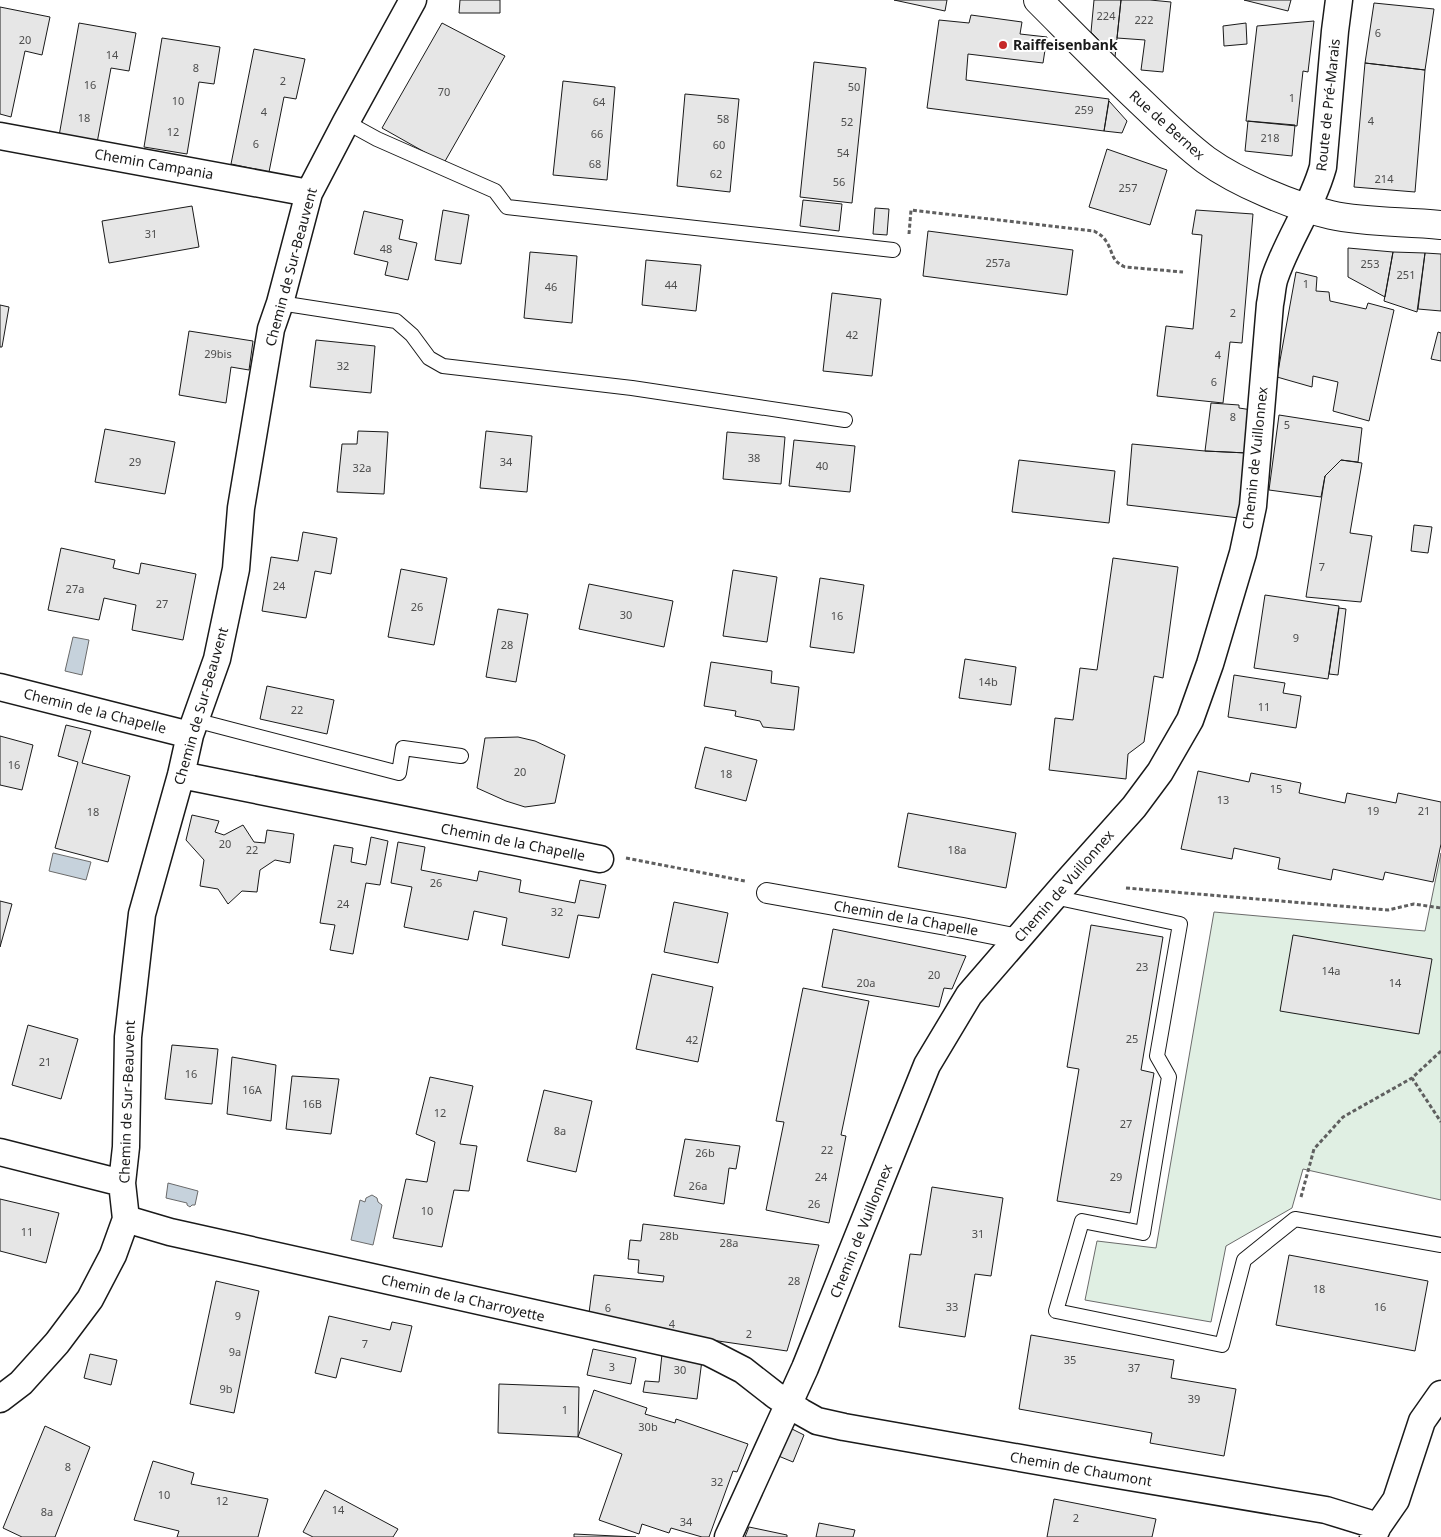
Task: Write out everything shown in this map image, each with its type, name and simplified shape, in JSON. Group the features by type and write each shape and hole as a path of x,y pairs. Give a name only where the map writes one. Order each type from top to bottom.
{"street":[{"name":"Chemin de Sur-Beauvent","path":"0,1399 21,1383 57,1343 90,1299 113,1255 126,1219 122,1183 126,1147 128,1037 142,914 193,728 217,659 236,569 241,508 271,329 309,192 413,0"},
{"name":"Rue de Bernex","path":"1038,0 1168,129 1208,161 1259,188 1307,208 1331,215 1360,220 1441,225"},
{"name":"Route de Pré-Marais","path":"1307,208 1319,184 1324,167 1339,0"},
{"name":"Chemin Campania","path":"0,136 309,192"},
{"name":"Chemin de Vuillonnex","path":"728,1537 805,1368 927,1065 969,996 1134,807 1160,772 1190,720 1210,664 1249,530 1253,506 1270,304 1274,279 1282,258 1307,208"},
{"name":"Chemin de la Chapelle","path":"0,687 193,728"},
{"name":"Chemin de la Chapelle","path":"181,775 600,859"},
{"name":"Chemin de la Chapelle","path":"767,893 1018,939"},
{"path":"0,1152 122,1183"},
{"name":"Chemin de la Charroyette","path":"126,1219 170,1232 708,1352 743,1370 788,1403"},
{"path":"1376,1532 1396,1500 1422,1421 1441,1394"},
{"name":"Chemin de Chaumont","path":"788,1403 817,1420 844,1427 1326,1510 1376,1532"}],"lane":[{"path":"346,122 377,139 495,191 507,207 893,250"},
{"path":"280,302 396,321 412,335 429,358 443,366 632,388 845,420"},
{"path":"193,728 220,726 399,774 403,748 461,756"},
{"path":"1054,897 1180,924 1157,1056 1169,1077 1144,1233 1082,1221 1056,1311 1222,1345 1244,1260 1295,1220 1441,1245"}],"path":[{"path":"893,250 907,250 911,210 1094,230 1108,243 1112,256 1118,264 1125,267 1183,272"},
{"name":"Chemin de la Chapelle","path":"600,859 611,854 758,883 767,893"},
{"path":"1124,888 1388,910 1414,904 1441,908"},
{"path":"1295,1220 1314,1149 1343,1117 1412,1078 1441,1051"},
{"path":"1412,1078 1441,1122"}],"green space":[{"path":"1441,853 1441,1200 1303,1169 1292,1208 1226,1246 1211,1322 1085,1300 1097,1241 1156,1248 1214,912 1425,931"}],"shaded area":[{"path":"73,637 89,640 82,675 65,671"},
{"path":"53,853 91,862 86,880 49,871"},
{"path":"168,1183 198,1191 195,1205 190,1207 187,1203 166,1198"},
{"path":"372,1195 382,1205 373,1245 351,1240 360,1200 365,1202 366,1198"}],"building":[{"path":"460,0 500,0 500,13 459,13"},
{"path":"894,0 947,0 945,11"},
{"path":"1094,0 1121,0 1115,57 1091,32"},
{"path":"1121,0 1171,2 1163,72 1141,70 1145,40 1117,38"},
{"path":"1244,0 1291,0 1288,11"},
{"path":"1374,3 1434,9 1425,70 1365,63"},
{"path":"0,7 50,17 42,55 25,51 11,117 0,114"},
{"path":"971,15 1022,22 1020,34 1047,37 1043,63 968,54 966,80 1109,99 1104,131 927,108 939,20 969,23"},
{"path":"1314,21 1308,72 1303,71 1297,126 1246,121 1257,26"},
{"path":"79,23 136,33 129,71 111,68 97,143 59,136"},
{"path":"442,23 505,56 444,163 382,128"},
{"path":"1246,23 1247,44 1224,46 1223,26"},
{"path":"162,38 220,47 214,84 199,82 187,154 144,147"},
{"path":"254,49 305,59 296,99 284,97 269,172 231,164"},
{"path":"814,62 866,68 852,203 800,197"},
{"path":"1365,63 1425,70 1415,192 1354,187"},
{"path":"563,81 615,87 607,180 553,175"},
{"path":"685,94 739,99 730,192 677,186"},
{"path":"1109,101 1127,121 1122,133 1104,131"},
{"path":"1248,121 1295,125 1292,156 1245,151"},
{"path":"1107,149 1167,170 1150,225 1089,207"},
{"path":"803,200 842,204 839,231 800,226"},
{"path":"192,206 199,247 109,263 102,221"},
{"path":"875,208 889,209 887,235 873,234"},
{"path":"443,210 469,215 461,264 435,260"},
{"path":"1196,210 1253,214 1242,343 1230,342 1223,403 1157,396 1166,326 1193,329 1202,235 1192,234"},
{"path":"364,211 403,220 399,239 417,243 408,280 385,275 388,262 354,254"},
{"path":"928,231 1073,250 1067,295 923,276"},
{"path":"1348,248 1393,252 1385,297 1348,277"},
{"path":"530,252 577,256 572,323 524,318"},
{"path":"1393,252 1425,253 1417,312 1384,301"},
{"path":"1425,253 1441,254 1441,311 1418,309"},
{"path":"646,260 701,265 696,311 642,305"},
{"path":"1296,272 1317,277 1316,291 1329,292 1330,301 1366,309 1368,303 1394,310 1369,421 1333,411 1338,382 1313,376 1312,387 1277,377"},
{"path":"832,293 881,299 872,376 823,371"},
{"path":"0,305 9,307 2,347 0,347"},
{"path":"189,331 253,341 249,370 231,367 226,403 179,395"},
{"path":"1438,332 1441,333 1441,361 1431,359"},
{"path":"316,340 375,346 371,393 310,387"},
{"path":"1211,403 1239,405 1239,408 1252,410 1247,453 1205,451"},
{"path":"1279,415 1362,428 1358,462 1341,460 1325,476 1321,497 1269,490"},
{"path":"105,429 175,442 165,494 95,482"},
{"path":"358,431 388,432 384,494 337,492 342,444 357,444"},
{"path":"486,431 532,436 527,492 480,488"},
{"path":"727,432 785,437 781,484 723,479"},
{"path":"794,440 855,446 850,492 789,486"},
{"path":"1132,444 1247,453 1239,518 1127,505"},
{"path":"1019,460 1115,471 1109,523 1012,512"},
{"path":"1341,460 1362,463 1350,533 1372,536 1361,602 1306,597 1325,476"},
{"path":"1414,525 1432,527 1428,553 1411,551"},
{"path":"303,532 337,538 331,574 315,571 306,618 262,611 271,557 298,561"},
{"path":"61,548 115,560 113,568 139,574 141,563 196,574 183,640 132,630 136,605 104,598 99,620 48,610"},
{"path":"1113,558 1178,567 1163,678 1154,676 1144,742 1128,754 1126,779 1049,770 1055,718 1073,720 1080,668 1097,670"},
{"path":"401,569 447,578 434,645 388,637"},
{"path":"733,570 777,577 767,642 723,636"},
{"path":"820,578 864,585 854,653 810,647"},
{"path":"589,584 673,601 664,647 579,629"},
{"path":"1265,595 1339,606 1328,679 1254,668"},
{"path":"1339,608 1346,609 1338,675 1329,674"},
{"path":"498,609 528,614 516,682 486,677"},
{"path":"965,659 1016,667 1011,705 959,698"},
{"path":"711,662 772,671 771,683 799,687 794,730 763,727 760,721 735,716 736,711 704,706"},
{"path":"1234,675 1285,683 1283,693 1301,696 1296,728 1228,717"},
{"path":"267,686 334,700 327,734 260,719"},
{"path":"66,725 91,731 82,763 130,776 108,862 55,848 78,762 58,756"},
{"path":"0,736 33,745 22,790 0,785"},
{"path":"518,737 535,741 565,755 555,803 525,807 477,788 485,738"},
{"path":"705,747 757,760 746,801 695,788"},
{"path":"1198,771 1249,782 1251,773 1301,783 1299,793 1345,803 1347,793 1396,803 1398,793 1441,802 1441,844 1433,882 1385,872 1383,880 1333,869 1331,880 1278,869 1280,858 1234,848 1232,859 1181,849"},
{"path":"908,813 1016,833 1006,888 898,867"},
{"path":"192,815 219,821 215,832 224,835 243,825 254,842 265,843 267,830 294,834 290,863 275,860 260,870 257,892 242,891 228,904 218,889 200,886 204,860 186,840"},
{"path":"371,837 388,841 380,885 366,883 353,954 330,950 335,925 320,923 334,845 353,848 351,862 366,865"},
{"path":"398,842 425,847 421,870 477,881 479,871 521,880 519,892 575,903 580,880 606,885 599,918 578,915 569,958 502,945 507,918 474,911 468,940 404,927 412,887 391,883"},
{"path":"0,901 12,904 0,947"},
{"path":"674,902 728,913 718,963 664,952"},
{"path":"1091,925 1163,937 1141,1070 1154,1073 1130,1213 1057,1201 1079,1069 1067,1067"},
{"path":"833,929 966,956 952,989 944,988 939,1007 822,987"},
{"path":"1293,935 1432,959 1419,1034 1280,1011"},
{"path":"652,974 713,987 698,1062 636,1049"},
{"path":"803,988 869,1001 841,1135 846,1136 829,1223 766,1210 784,1122 776,1121"},
{"path":"28,1025 78,1039 61,1099 12,1085"},
{"path":"172,1045 218,1049 212,1104 165,1099"},
{"path":"232,1057 276,1065 271,1121 227,1114"},
{"path":"292,1076 339,1079 331,1134 286,1129"},
{"path":"430,1077 473,1086 460,1144 477,1146 469,1191 454,1190 442,1247 393,1238 406,1179 427,1182 435,1142 416,1134"},
{"path":"544,1090 592,1101 576,1172 527,1161"},
{"path":"685,1139 740,1146 736,1169 729,1168 724,1204 674,1196"},
{"path":"932,1187 1003,1198 991,1276 975,1274 965,1337 899,1327 910,1254 921,1255"},
{"path":"0,1199 59,1213 46,1263 0,1251"},
{"path":"643,1224 819,1245 787,1351 622,1327 589,1313 594,1275 663,1282 664,1276 638,1273 639,1260 628,1259 630,1240 641,1241"},
{"path":"1289,1255 1428,1281 1415,1351 1276,1325"},
{"path":"216,1281 259,1291 234,1413 190,1404"},
{"path":"329,1316 390,1330 392,1322 412,1326 401,1372 341,1358 336,1378 315,1373"},
{"path":"1031,1335 1174,1360 1171,1378 1236,1389 1224,1456 1150,1443 1152,1433 1019,1409"},
{"path":"593,1349 636,1358 631,1384 587,1375"},
{"path":"90,1354 117,1360 111,1385 84,1378"},
{"path":"662,1354 702,1360 697,1399 643,1392 645,1381 659,1382"},
{"path":"499,1384 579,1387 578,1437 498,1433"},
{"path":"594,1390 647,1408 645,1414 675,1423 676,1419 748,1444 737,1472 733,1471 709,1537 702,1537 671,1528 669,1533 642,1524 639,1534 599,1520 622,1454 578,1437"},
{"path":"45,1426 90,1447 55,1537 22,1537 3,1528"},
{"path":"790,1428 804,1435 793,1462 776,1455"},
{"path":"153,1461 194,1473 191,1484 268,1499 258,1537 177,1537 179,1531 134,1520"},
{"path":"325,1490 398,1529 393,1537 313,1537 303,1532"},
{"path":"1054,1499 1156,1519 1152,1537 1047,1537"},
{"path":"819,1523 855,1530 853,1537 816,1537"},
{"path":"749,1527 787,1535 787,1537 745,1537"},
{"path":"574,1534 636,1537 574,1537"}],"place":[{"name":"Raiffeisenbank","path":"1003,45"}]}
